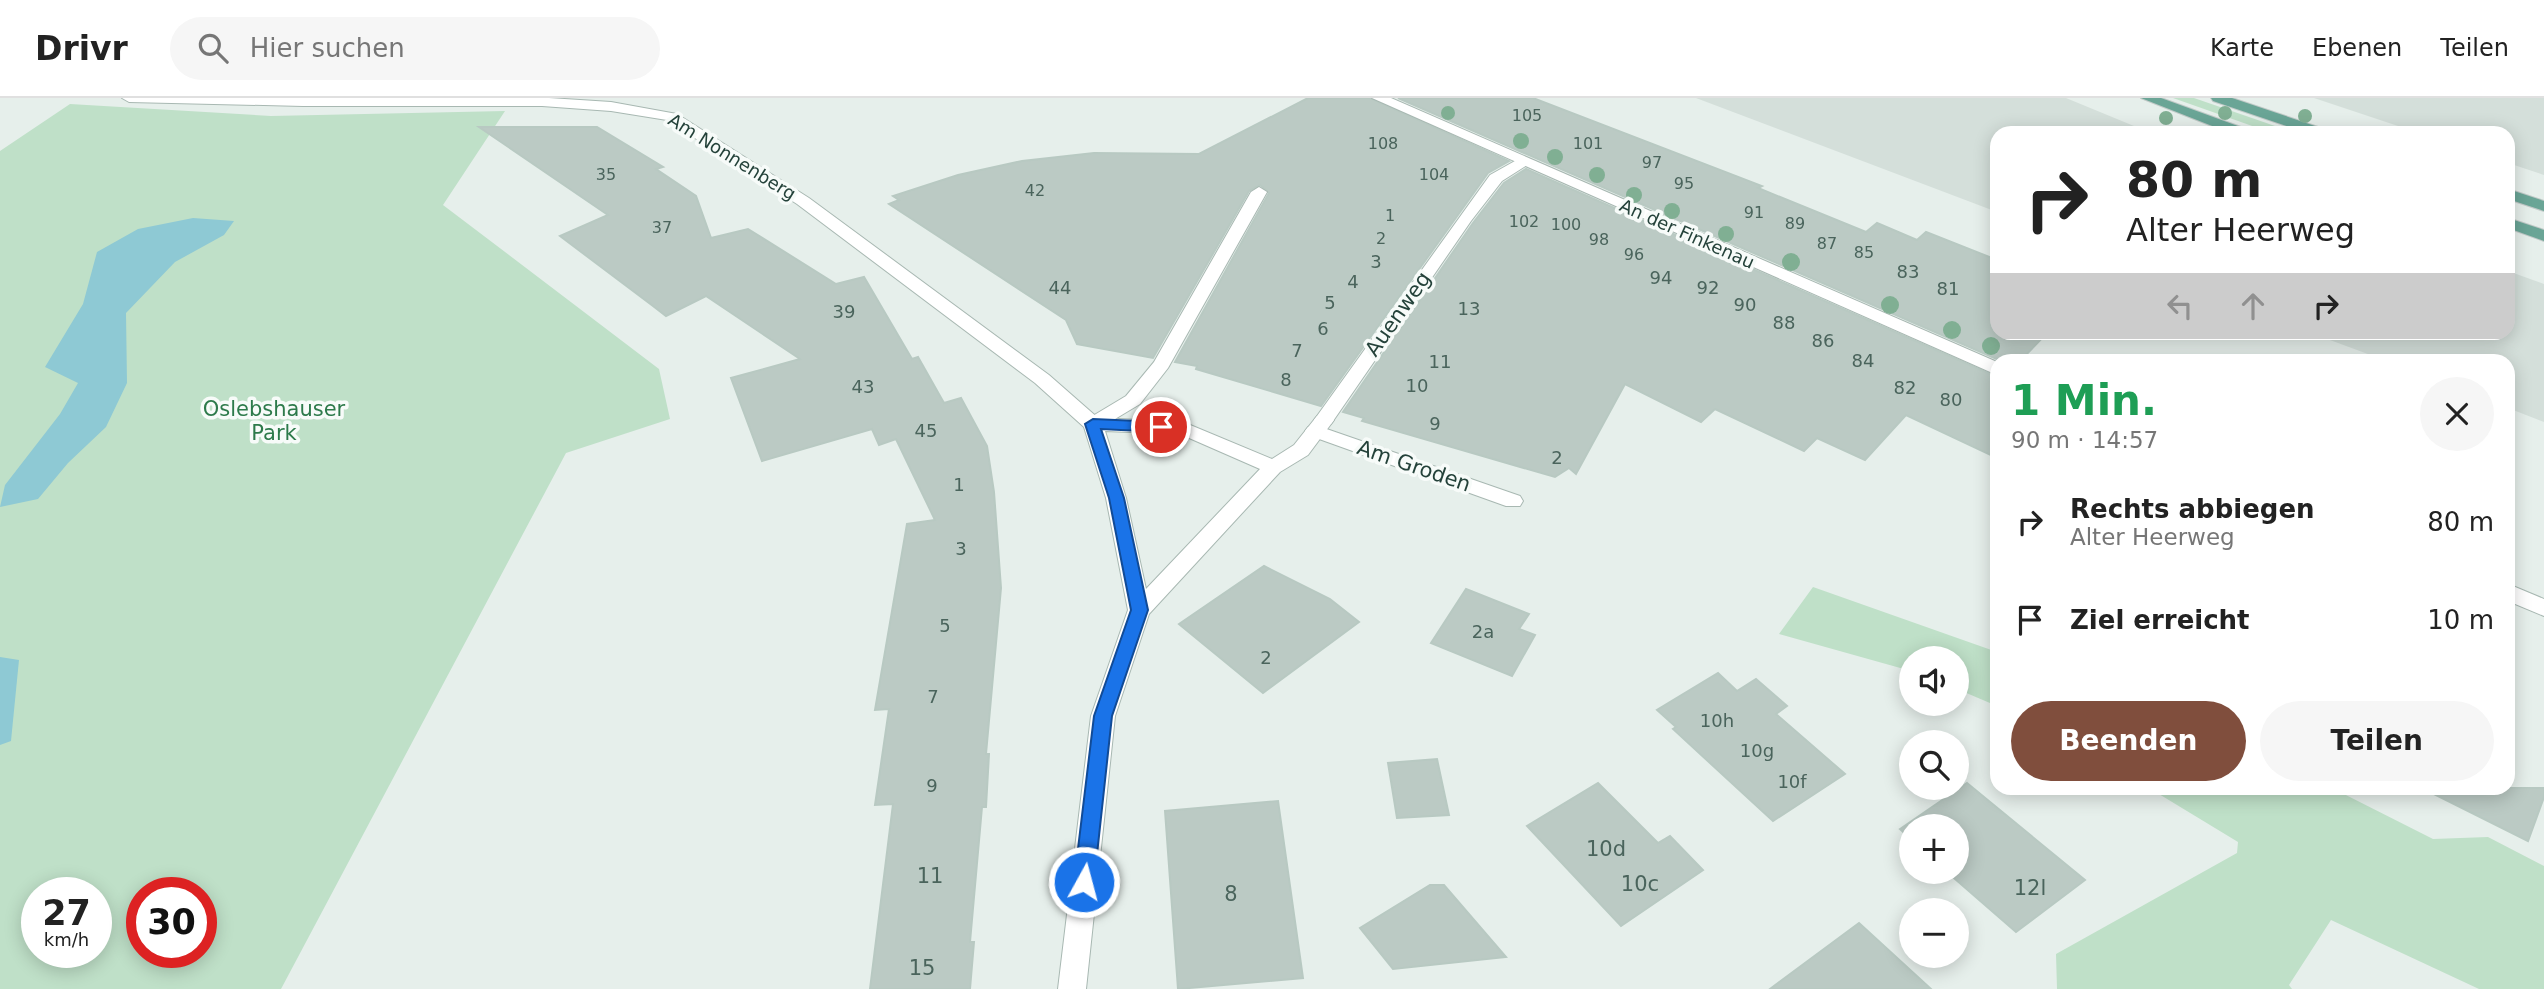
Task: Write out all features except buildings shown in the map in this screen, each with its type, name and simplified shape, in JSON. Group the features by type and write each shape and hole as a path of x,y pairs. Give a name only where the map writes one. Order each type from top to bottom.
{"main road":[{"path":"2148,98 2225,126"},
{"path":"2218,98 2301,126"},
{"path":"2515,196 2544,206"},
{"path":"2515,226 2544,236"}],"street":[{"name":"Am Nonnenberg","path":"129,98 280,103 596,100 653,109 672,117 815,210 1042,379 1093,424"},
{"name":"An der Finkenau","path":"1379,98 1990,366"},
{"name":"Auenweg","path":"1139,610 1273,467 1301,450 1465,218 1496,178 1522,162"},
{"path":"1093,424 1133,400 1162,364 1259,192"},
{"path":"1093,424 1184,428 1273,467"},
{"path":"1072,989 1103,716 1139,610 1116,498 1093,424"},
{"name":"Am Groden","path":"1320,426 1513,502"},
{"path":"2515,595 2544,608"}],"shaded area":[{"path":"1696,98 2066,98 2134,126 1990,126 1990,209"},
{"path":"2314,98 2544,98 2544,175 2515,165 2515,126 2398,126"},
{"path":"2515,274 2544,284 2544,422 2515,411 2515,354 2368,354 2330,340 2515,340"}],"green space":[{"path":"2173,98 2194,98 2275,126 2252,126"},
{"name":"Oslebshauser Park","path":"70,104 271,116 505,111 443,205 659,369 670,419 566,453 281,989 0,989 0,151"},
{"path":"1813,587 1990,650 1990,703 1969,694 1969,646 1899,646 1899,668 1779,634"},
{"path":"2161,795 2346,795 2433,839 2488,837 2544,866 2544,989 2479,989 2331,920 2289,985 2292,989 2057,989 2056,954 2237,853 2238,842"}],"water":[{"path":"193,218 234,221 224,235 175,262 126,313 127,383 106,427 68,463 38,499 0,507 5,485 60,414 78,383 45,367 83,304 97,252 138,229"},
{"path":"0,657 19,660 11,741 0,745"}],"route":[{"path":"1084,882 1103,716 1139,610 1116,498 1093,424 1161,427"}]}
